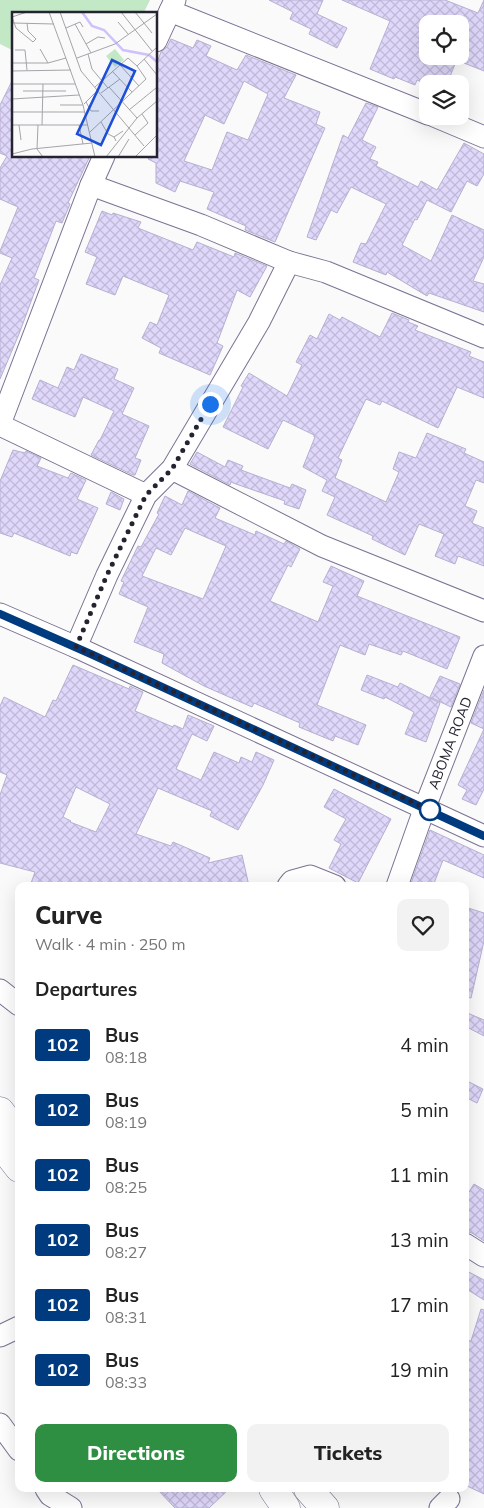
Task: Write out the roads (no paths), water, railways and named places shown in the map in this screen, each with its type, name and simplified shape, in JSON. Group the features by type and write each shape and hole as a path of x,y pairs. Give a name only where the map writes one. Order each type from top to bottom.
{"main road":[{"path":"0,1110 15,1131"},
{"path":"0,1144 15,1163"},
{"path":"275,1492 286,1508"},
{"path":"311,1492 325,1508"}],"street":[{"path":"158,36 172,5 419,110"},
{"path":"463,125 482,131"},
{"path":"103,158 91,185 0,425 146,495"},
{"path":"91,185 201,225 289,262 326,272 484,337"},
{"path":"76,647 107,575 146,495 172,469 259,322 289,262"},
{"path":"172,469 322,546 484,611"},
{"path":"0,614 425,807 484,836"},
{"name":"ABOMA ROAD","path":"398,882 425,807 484,656"},
{"path":"291,882 310,876 326,882"},
{"path":"0,990 15,1002"},
{"path":"469,1247 484,1256"},
{"path":"0,1336 15,1329"},
{"path":"0,1424 15,1445"},
{"path":"48,1492 70,1508"}]}
